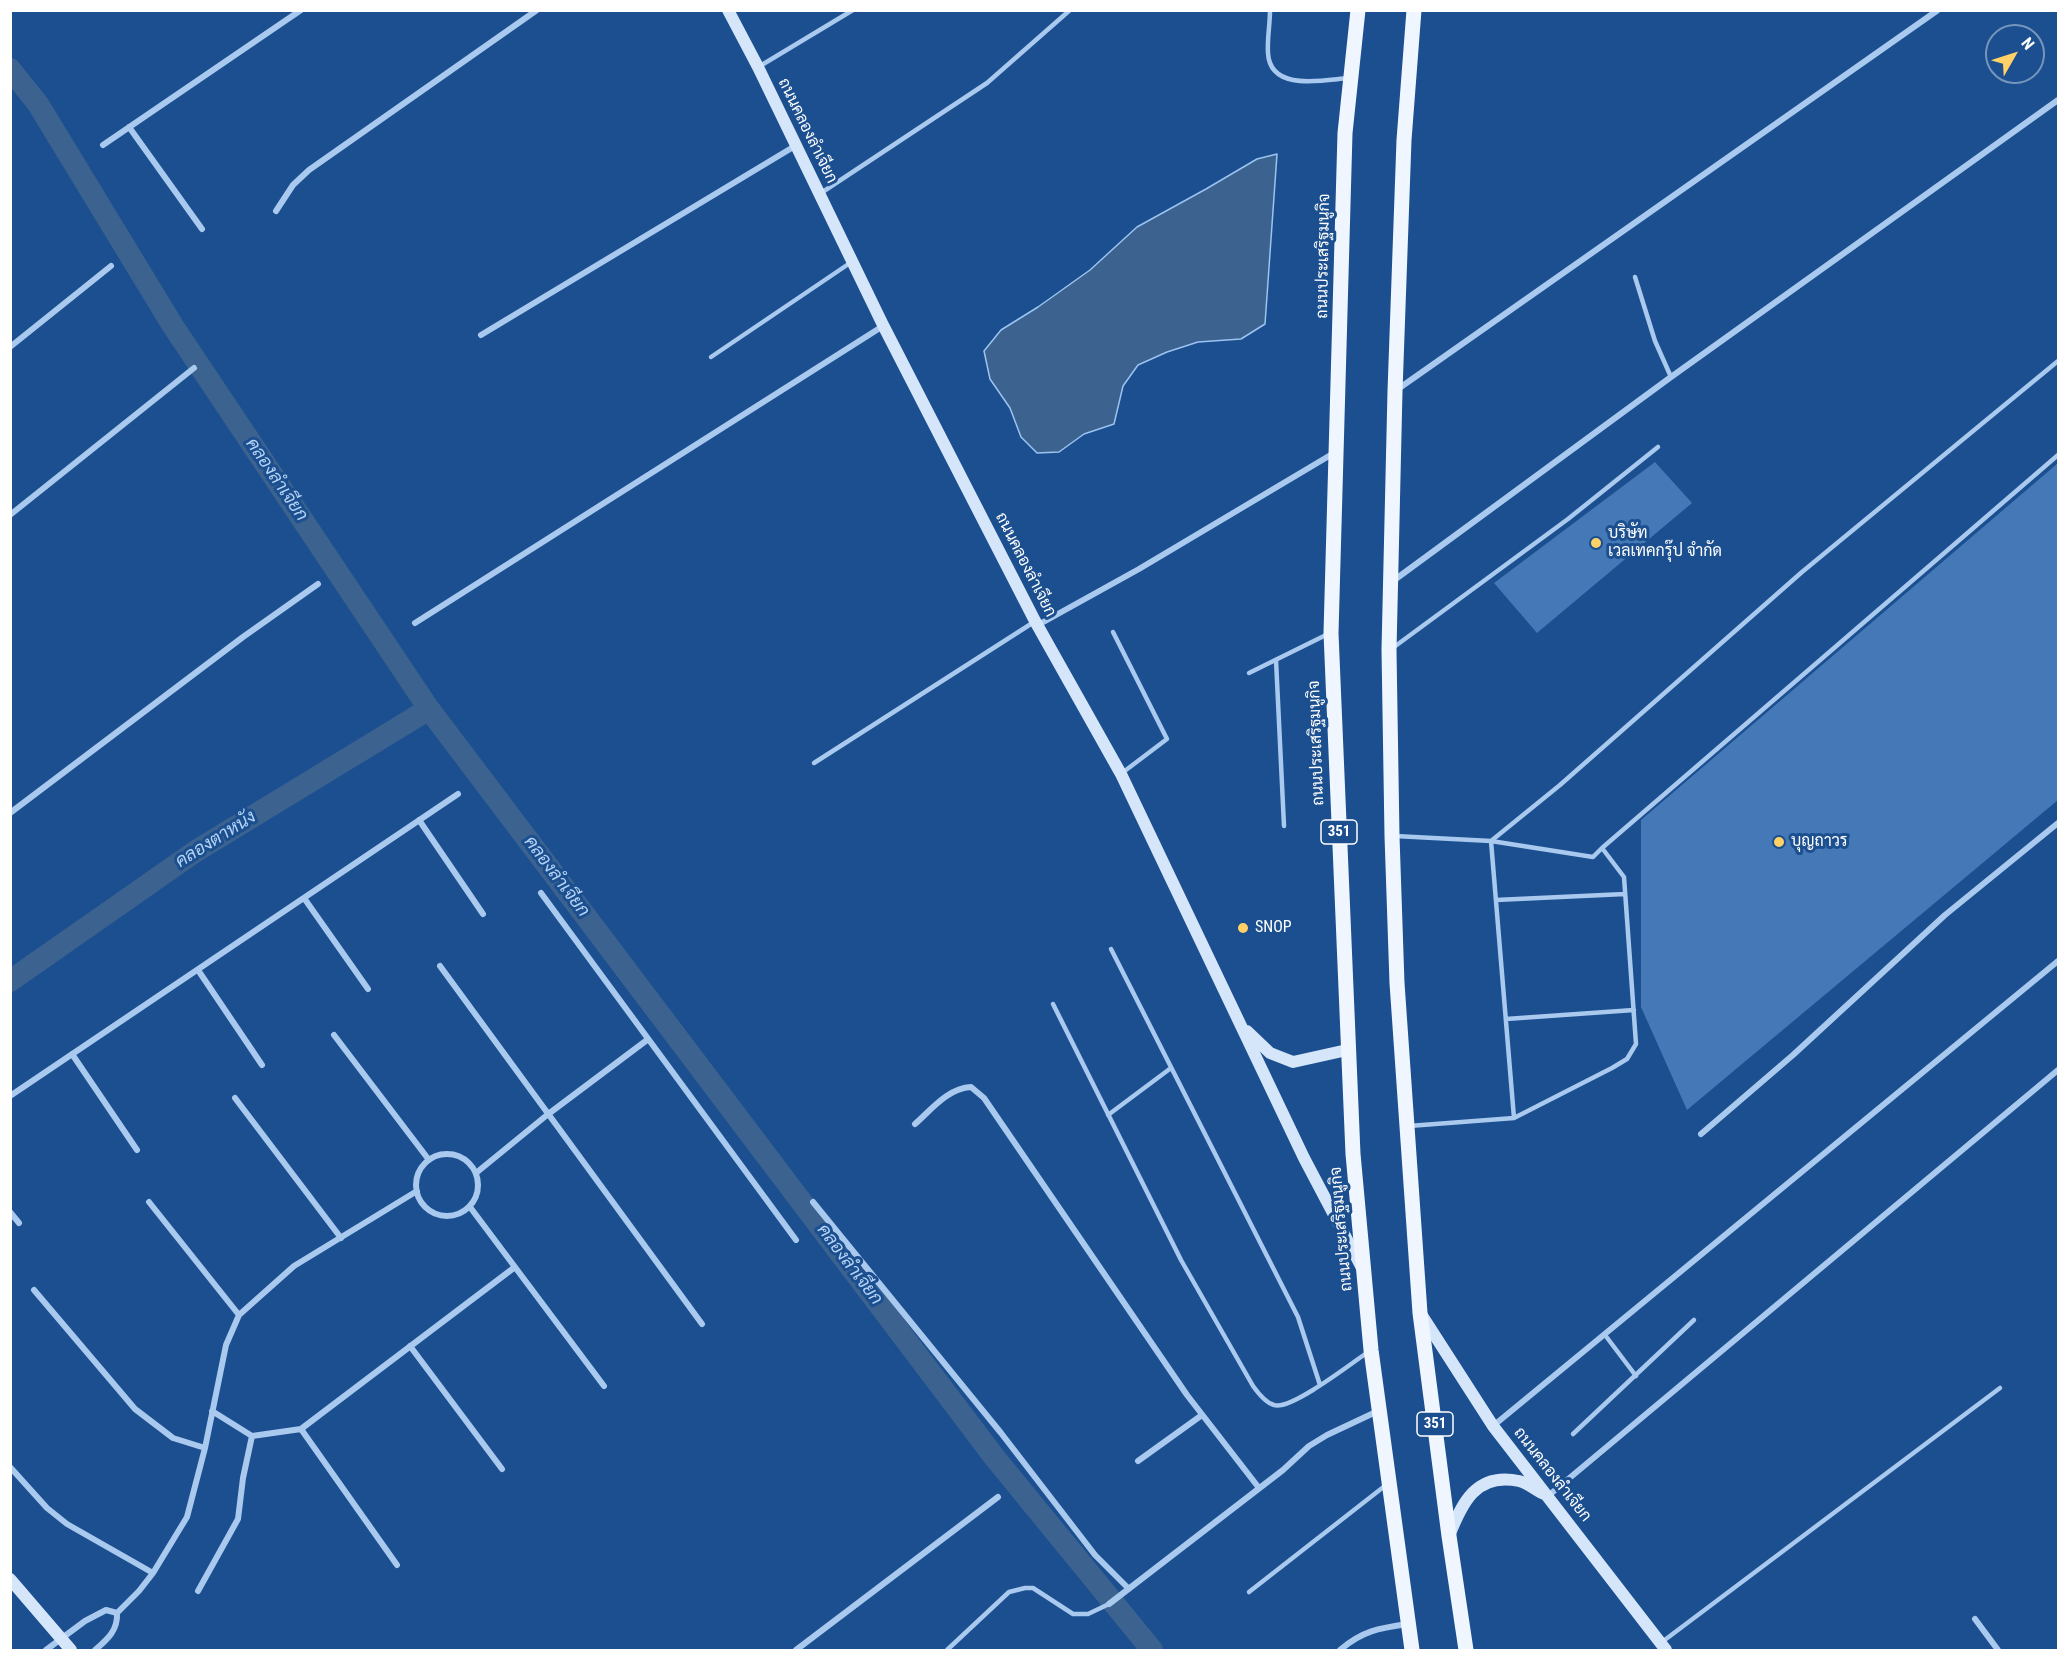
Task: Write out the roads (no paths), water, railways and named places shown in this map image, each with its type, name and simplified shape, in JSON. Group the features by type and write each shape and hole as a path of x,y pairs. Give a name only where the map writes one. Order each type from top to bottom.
{"main road":[{"name":"ถนนประเสริฐมนูกิจ","path":"1358,10 1345,133 1331,633 1353,1154 1371,1350 1412,1650"},
{"name":"351","path":"1414,10 1404,140 1395,391 1389,650 1392,836 1397,983 1420,1313 1466,1650"}],"street":[{"path":"104,145 301,10"},
{"path":"276,211 294,185 318,163 537,10"},
{"name":"ถนนคลองลำเจียก","path":"728,10 883,325 1036,623 1121,774 1240,1024 1270,1053 1293,1062 1347,1050"},
{"path":"1395,391 1938,10"},
{"path":"1390,584 1671,377 2058,100"},
{"path":"129,127 202,229"},
{"path":"481,335 795,146"},
{"path":"10,347 111,266"},
{"path":"415,623 883,325"},
{"path":"10,514 194,368"},
{"path":"1036,623 1139,569 1337,451"},
{"path":"10,813 243,637 318,584"},
{"path":"10,1096 458,794"},
{"path":"419,820 483,914"},
{"path":"1701,1134 1793,1055 1945,915 2058,823"},
{"path":"541,893 796,1240"},
{"path":"304,898 368,988"},
{"path":"1493,1426 2058,961"},
{"path":"440,966 702,1324"},
{"path":"198,970 262,1065"},
{"path":"1240,1024 1363,1271"},
{"path":"334,1035 429,1160"},
{"path":"476,1173 647,1040"},
{"path":"72,1054 137,1150"},
{"path":"1449,1536 1461,1506 1487,1482 1520,1481 1548,1496 2058,1070"},
{"path":"915,1124 948,1094 961,1087 971,1087 984,1098 1202,1415 1259,1488"},
{"path":"235,1098 341,1238"},
{"path":"447,1154 456,1156 464,1160 476,1173 478,1191 470,1207 462,1213 443,1216 426,1208 420,1200 417,1191 419,1174 429,1160 447,1154"},
{"path":"117,1613 139,1592 153,1573 187,1517 206,1448 226,1345 239,1315 294,1266 417,1191"},
{"path":"149,1202 239,1315"},
{"path":"813,1202 994,1424 1095,1555 1127,1591"},
{"path":"470,1207 604,1386"},
{"path":"10,1212 19,1223"},
{"path":"212,1411 252,1436 302,1429 515,1267"},
{"path":"34,1290 135,1409 173,1438 206,1448"},
{"name":"ถนนคลองลำเจียก","path":"1420,1313 1493,1426 1663,1647"},
{"path":"410,1346 502,1469"},
{"path":"1109,1604 1259,1488 1309,1446 1379,1411"},
{"path":"1138,1461 1202,1415"},
{"path":"302,1429 397,1565"},
{"path":"198,1591 238,1519 243,1478 252,1436"},
{"path":"10,1467 47,1508 67,1524 153,1573"},
{"path":"796,1650 998,1497"},
{"path":"10,1579 71,1650"},
{"path":"46,1650 60,1638 106,1610 117,1613"},
{"path":"95,1650 105,1642 118,1624 117,1613"},
{"path":"1975,1619 1998,1650"},
{"path":"1340,1650 1354,1638 1377,1629 1409,1624"}],"lane":[{"path":"758,67 853,10"},
{"path":"818,194 987,83 1070,10"},
{"path":"1270,10 1268,56 1275,72 1294,81 1351,78"},
{"path":"711,357 852,262"},
{"path":"1635,277 1655,341 1671,377"},
{"path":"1491,841 1560,785 1802,572 2058,361"},
{"path":"1389,650 1568,519 1658,447"},
{"path":"1392,836 1491,841 1593,857 2058,455"},
{"path":"814,763 1036,623"},
{"path":"1113,632 1167,739 1121,774"},
{"path":"1250,673 1331,633"},
{"path":"1276,660 1284,826"},
{"path":"1491,841 1514,1118"},
{"path":"1406,1127 1514,1118 1627,1059 1636,1044 1624,877 1602,848"},
{"path":"1496,900 1625,894"},
{"path":"1111,949 1298,1317 1320,1385"},
{"path":"1053,1004 1181,1260 1260,1396 1274,1406 1285,1406 1371,1350"},
{"path":"1506,1019 1634,1010"},
{"path":"1108,1114 1171,1068"},
{"path":"1573,1434 1694,1320"},
{"path":"1605,1335 1636,1376"},
{"path":"1663,1647 2000,1388"},
{"path":"1249,1592 1389,1483"},
{"path":"947,1650 1009,1592 1024,1587 1033,1588 1073,1614 1088,1614 1109,1604"}],"water":[{"path":"1277,154 1265,324 1241,339 1198,342 1138,365 1123,386 1114,424 1084,434 1059,452 1037,453 1021,437 1010,408 990,379 984,351 1001,330 1090,270 1137,227 1257,159"}],"waterway":[{"name":"คลองลำเจียก","path":"10,69 38,104 173,326 429,709 995,1458 1152,1650"},
{"name":"คลองตาหนัง","path":"10,981 196,851 429,709"}],"place":[{"name":"บริษัท เวลเทคกรุ๊ป จำกัด","path":"1596,543"},
{"name":"บุญถาวร","path":"1779,842"},
{"name":"SNOP","path":"1243,928"}]}
